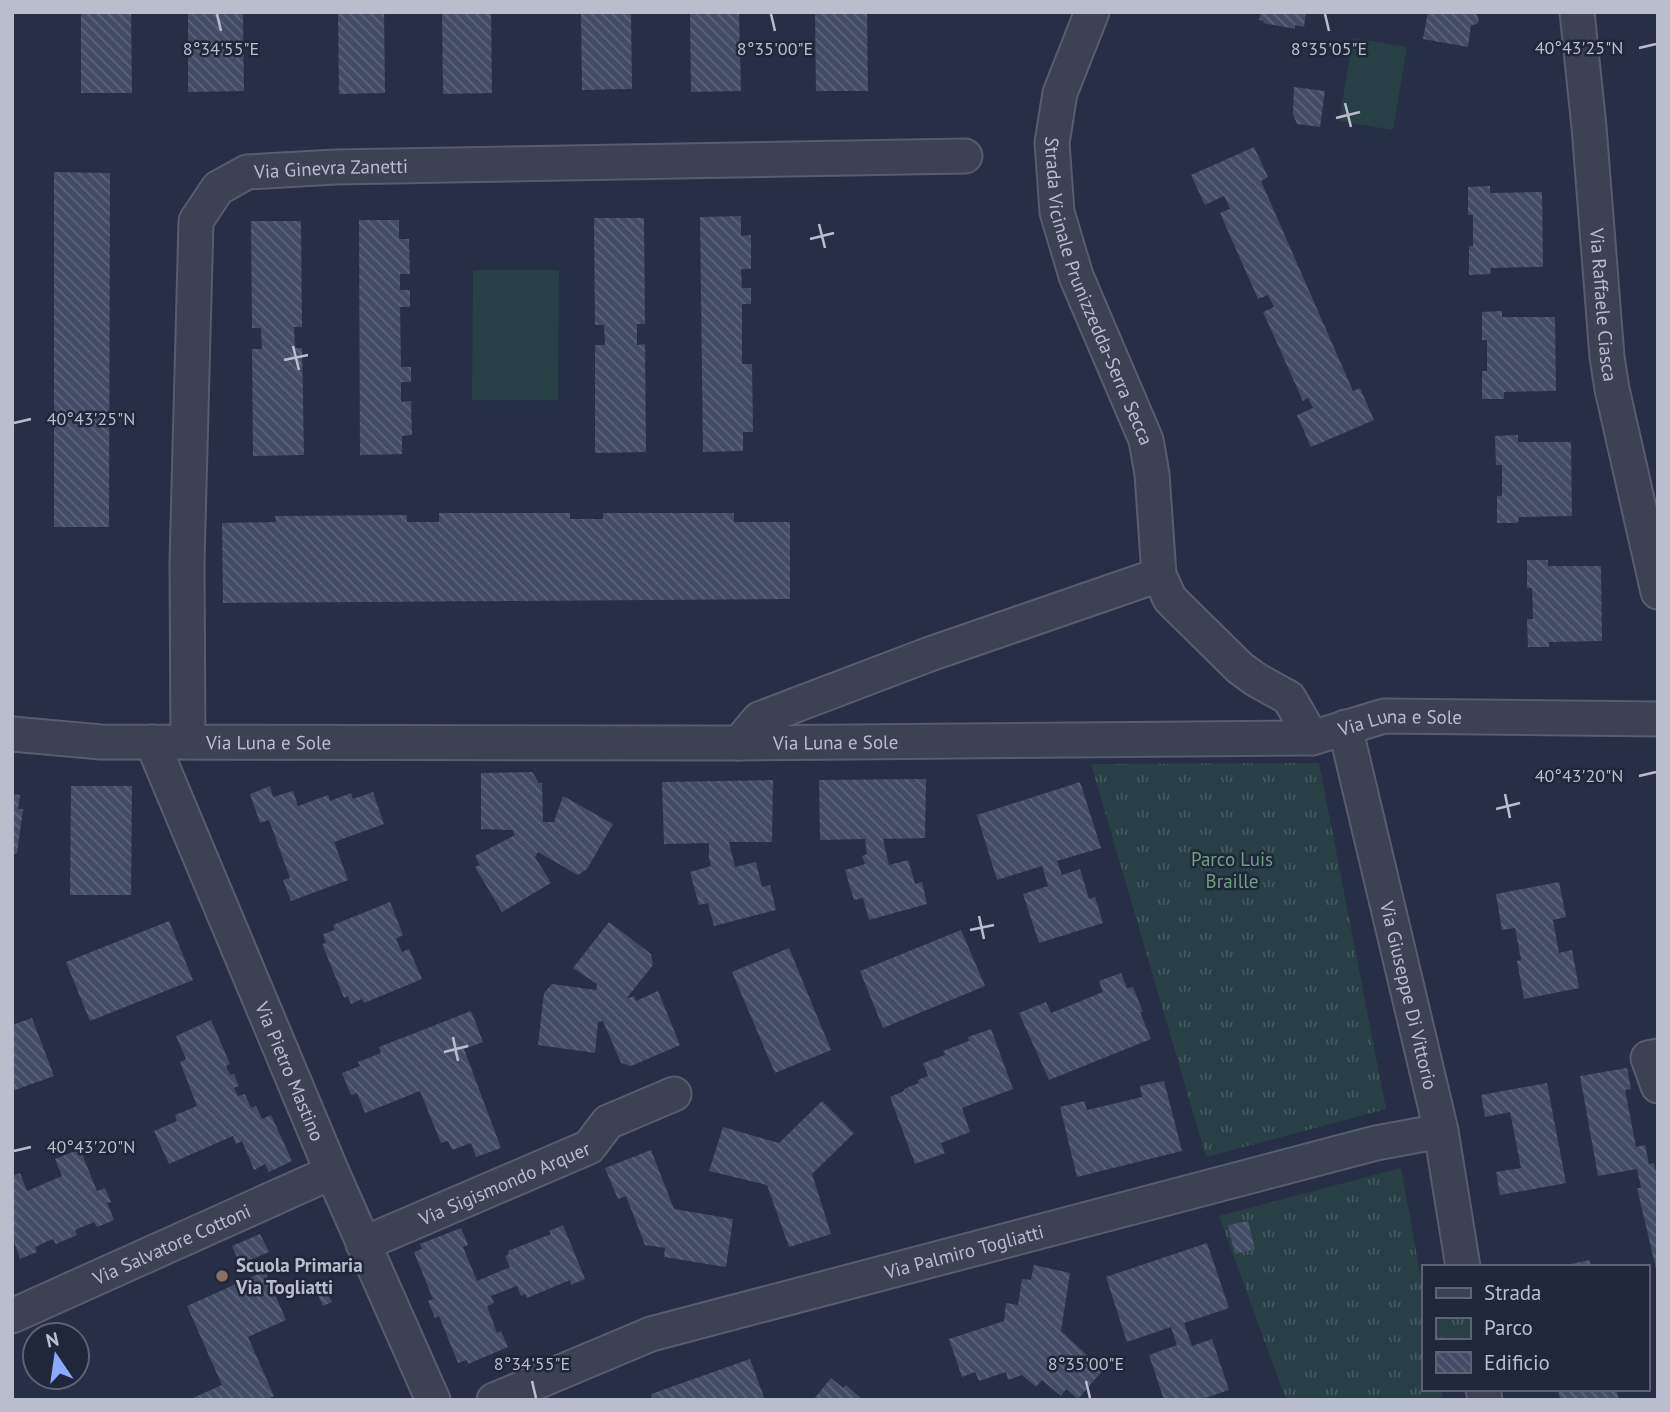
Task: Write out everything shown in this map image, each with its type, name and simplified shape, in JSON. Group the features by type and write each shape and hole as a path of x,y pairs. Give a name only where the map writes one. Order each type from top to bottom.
{"street":[{"name":"Strada Vicinale Prunizzedda-Serra Secca","path":"1092,12 1060,93 1052,143 1057,212 1076,276 1146,440 1152,474 1160,575 1170,599 1240,668 1290,698 1312,738"},
{"name":"Via Raffaele Ciasca","path":"1577,12 1607,357 1658,592"},
{"name":"Via Ginevra Zanetti","path":"188,741 187,562 196,221 218,188 247,173 335,167 965,156"},
{"path":"739,743 759,719 930,654 1160,575"},
{"name":"Via Luna e Sole","path":"12,734 102,742 739,743 1312,738 1384,716 1658,719"},
{"name":"Via Giuseppe Di Vittorio","path":"1345,727 1441,1131 1463,1265"},
{"name":"Via Pietro Mastino","path":"152,742 332,1172 433,1400"},
{"name":"Via Sigismondo Arquer","path":"363,1244 589,1147 608,1122 674,1094"},
{"name":"Via Palmiro Togliatti","path":"494,1400 651,1334 1376,1143 1441,1131"},
{"name":"Via Salvatore Cottoni","path":"12,1317 332,1172"}],"green space":[{"path":"1353,38 1407,47 1393,130 1339,121"},
{"path":"473,270 559,270 558,400 472,400"},
{"name":"Parco Luis Braille","path":"1319,763 1386,1109 1206,1157 1091,764"},
{"path":"1401,1168 1422,1284 1422,1391 1441,1391 1443,1400 1286,1400 1219,1216"}],"building":[{"path":"81,12 131,12 132,93 81,93"},
{"path":"188,12 243,12 244,91 188,92"},
{"path":"338,12 384,12 385,93 339,94"},
{"path":"442,12 491,12 492,93 443,94"},
{"path":"581,12 631,12 632,89 582,90"},
{"path":"690,12 739,12 741,91 691,92"},
{"path":"815,12 867,12 868,91 816,91"},
{"path":"1261,12 1306,12 1304,27 1295,25 1295,29 1263,23 1264,21 1259,20"},
{"path":"1428,12 1474,12 1479,21 1471,25 1468,47 1423,39"},
{"path":"1294,87 1325,91 1320,127 1297,124 1293,114"},
{"path":"1254,147 1268,177 1261,181 1353,391 1360,388 1374,420 1311,447 1297,415 1313,408 1308,398 1303,401 1263,312 1274,307 1268,295 1258,299 1220,213 1230,209 1224,196 1205,205 1191,175"},
{"path":"54,172 110,173 109,527 54,527"},
{"path":"1490,186 1490,193 1542,192 1543,267 1491,268 1490,274 1469,275 1473,215 1468,215 1468,187"},
{"path":"741,216 741,236 751,235 751,269 741,269 742,288 751,288 751,304 742,304 742,364 752,364 753,432 743,432 743,451 703,452 700,217"},
{"path":"594,218 644,218 645,324 637,324 637,345 645,344 646,452 595,453 595,345 605,345 604,325 595,325"},
{"path":"359,220 399,220 399,239 409,239 410,274 400,274 400,290 410,290 410,307 400,307 401,367 411,367 411,382 401,382 401,402 411,401 412,435 402,436 402,454 360,455"},
{"path":"251,221 301,221 302,327 294,327 295,348 302,348 304,455 253,456 252,349 262,349 261,328 252,328"},
{"path":"1502,311 1502,317 1555,317 1556,391 1504,392 1504,399 1482,399 1482,371 1487,371 1487,340 1482,340 1482,312"},
{"path":"1518,435 1518,442 1571,442 1572,516 1519,517 1518,523 1497,523 1497,496 1502,496 1502,465 1496,465 1495,436"},
{"path":"439,513 570,513 570,519 603,519 603,513 734,513 734,522 790,522 790,599 223,603 222,523 276,522 275,516 407,515 407,522 439,522"},
{"path":"1527,560 1548,560 1548,566 1601,566 1602,641 1549,642 1549,647 1528,647 1527,619 1533,619 1532,588 1527,588"},
{"path":"532,772 539,783 542,783 543,822 554,822 563,796 613,824 587,869 578,875 538,852 535,857 551,883 502,912 475,867 480,865 475,856 515,835 512,830 481,829 481,773"},
{"path":"926,779 925,838 883,839 889,865 908,860 915,884 922,882 927,904 869,920 863,898 854,900 845,870 865,864 862,856 867,854 865,839 820,840 819,780"},
{"path":"773,780 772,842 729,842 735,867 756,862 762,887 770,885 776,910 714,926 708,903 699,905 690,872 711,866 709,843 664,844 662,782"},
{"path":"1080,782 1101,848 1057,861 1062,875 1080,869 1089,899 1095,897 1103,923 1039,943 1023,894 1048,886 1042,866 997,880 977,815"},
{"path":"71,786 132,786 131,895 70,895"},
{"path":"270,786 273,797 293,791 298,806 328,795 330,801 351,793 353,799 373,792 384,824 334,842 348,880 291,901 283,880 290,878 269,820 260,823 250,794"},
{"path":"12,794 20,795 18,809 23,809 17,854 12,854"},
{"path":"1559,882 1566,917 1553,920 1559,953 1572,950 1579,988 1524,999 1517,961 1521,960 1515,928 1502,930 1496,894"},
{"path":"390,902 403,935 396,939 402,952 409,949 422,979 364,1003 362,999 351,1004 348,996 344,998 322,944 326,943 323,934 335,930 333,925"},
{"path":"169,921 193,980 90,1021 66,962"},
{"path":"609,922 651,954 653,965 626,999 634,996 636,1001 658,991 680,1045 631,1066 621,1063 603,1021 598,1022 595,1053 538,1045 544,993 552,984 596,990 597,984 573,968"},
{"path":"961,930 985,986 883,1028 860,971"},
{"path":"789,948 831,1050 775,1073 732,972"},
{"path":"1121,973 1127,988 1133,987 1151,1039 1049,1080 1019,1013 1046,1002 1051,1013 1103,992 1099,981"},
{"path":"471,1011 483,1042 464,1049 501,1148 476,1157 471,1143 452,1150 448,1141 441,1143 420,1091 365,1113 357,1093 351,1095 342,1073 360,1066 358,1062 381,1053 379,1047"},
{"path":"32,1018 54,1076 12,1091 12,1025"},
{"path":"211,1020 230,1064 226,1066 230,1075 234,1074 239,1086 234,1088 238,1096 245,1094 251,1108 256,1106 262,1119 271,1115 292,1161 269,1172 265,1164 254,1170 242,1141 236,1144 233,1136 169,1164 154,1131 177,1121 175,1115 197,1106 180,1062 186,1059 176,1036"},
{"path":"991,1029 1013,1089 962,1108 970,1132 941,1143 945,1153 915,1164 890,1097 928,1076 923,1063 945,1055 943,1051 969,1041 968,1037"},
{"path":"1627,1068 1631,1089 1625,1090 1636,1147 1645,1145 1649,1164 1654,1163 1658,1180 1658,1277 1637,1188 1641,1188 1637,1169 1598,1176 1580,1076"},
{"path":"1164,1081 1182,1151 1077,1177 1060,1107 1084,1101 1087,1110 1142,1097 1140,1086"},
{"path":"1547,1083 1566,1183 1500,1195 1496,1172 1521,1168 1510,1112 1485,1117 1481,1095"},
{"path":"822,1101 854,1133 812,1174 831,1234 789,1247 767,1185 709,1171 723,1127 779,1143"},
{"path":"80,1149 97,1191 105,1188 111,1202 107,1203 114,1220 97,1227 94,1222 75,1230 77,1235 56,1244 53,1239 35,1247 37,1252 20,1259 14,1242 12,1243 12,1176 20,1173 27,1191 62,1176 55,1159"},
{"path":"651,1150 674,1209 733,1219 726,1267 664,1257 665,1248 645,1245 626,1196 618,1199 605,1168"},
{"path":"1248,1221 1255,1249 1235,1254 1228,1225"},
{"path":"563,1225 585,1279 571,1285 570,1280 527,1298 525,1294 521,1296 517,1286 491,1296 494,1303 487,1306 497,1333 501,1331 508,1347 468,1364 467,1360 458,1363 439,1316 435,1318 428,1301 433,1299 414,1252 422,1249 420,1244 461,1228 468,1245 463,1247 477,1281 510,1267 505,1256 509,1254 508,1251 551,1234 549,1231"},
{"path":"260,1234 269,1252 240,1264 232,1246"},
{"path":"1207,1243 1229,1308 1184,1323 1192,1346 1212,1339 1229,1390 1199,1400 1164,1400 1149,1355 1177,1345 1171,1327 1127,1342 1106,1277"},
{"path":"1590,1260 1591,1265 1566,1265"},
{"path":"1034,1265 1070,1273 1061,1331 1103,1370 1078,1399 1066,1389 1061,1396 1042,1380 1036,1387 1022,1375 1008,1380 1006,1372 979,1381 975,1372 962,1377 949,1339 1004,1321 1006,1303 1018,1305 1022,1279 1031,1280"},
{"path":"265,1271 286,1320 248,1337 274,1396 266,1400 188,1400 222,1385 187,1306"},
{"path":"324,1287 332,1302 323,1306 316,1291"},
{"path":"750,1359 765,1400 653,1400 651,1394"},
{"path":"831,1378 843,1388 846,1385 863,1400 813,1400"},
{"path":"1558,1391 1617,1391 1619,1400 1560,1400"}],"place":[{"name":"Scuola Primaria Via Togliatti","path":"222,1276"}]}
